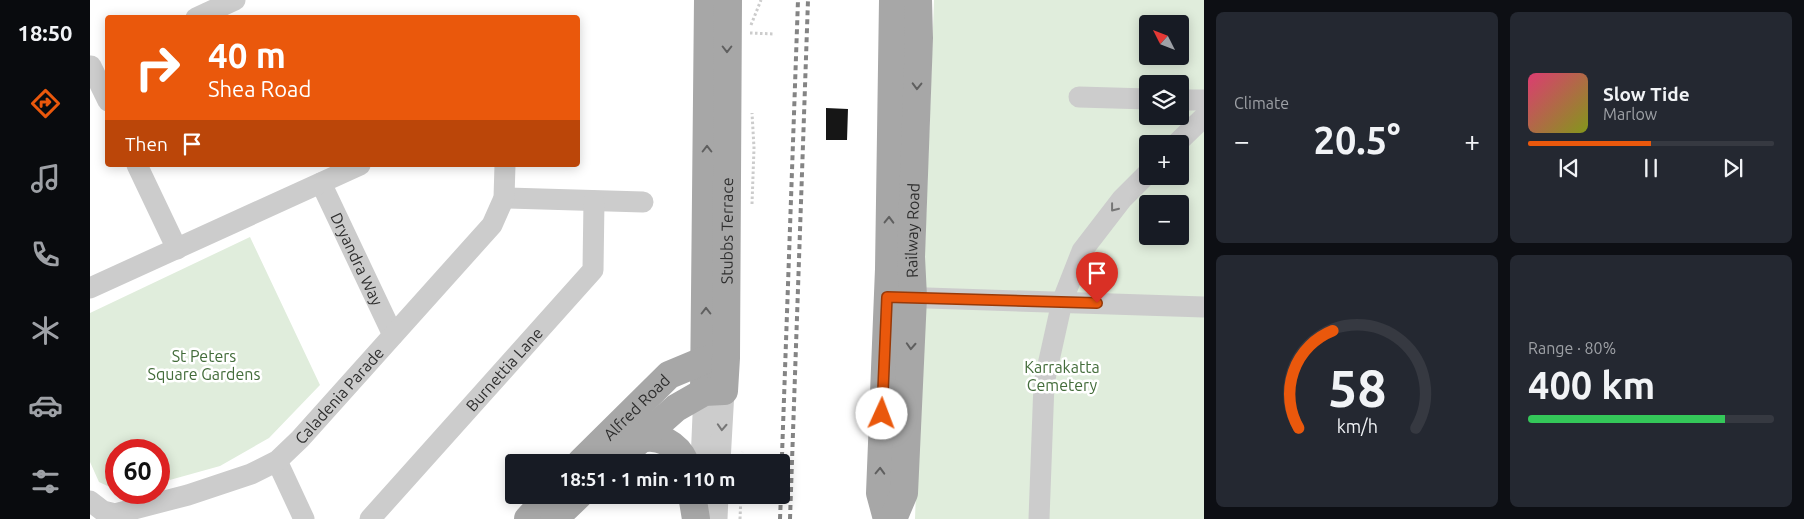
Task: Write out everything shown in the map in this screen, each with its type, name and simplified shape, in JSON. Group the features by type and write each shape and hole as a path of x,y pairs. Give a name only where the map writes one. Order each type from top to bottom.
{"main road":[{"name":"Stubbs Terrace","path":"708,0 716,359"},
{"name":"Stubbs Terrace","path":"714,392 728,0"},
{"name":"Railway Road","path":"893,0 904,493 893,519"},
{"name":"Railway Road","path":"887,519 880,493 900,297 912,257 919,38 918,0"},
{"name":"Alfred Road","path":"589,454 668,375 716,359"},
{"name":"Alfred Road","path":"624,454 676,408 714,392"},
{"path":"640,440 648,437 660,438 674,446 680,454"},
{"path":"528,519 542,504"},
{"path":"554,519 570,504"},
{"path":"694,504 698,519"}],"street":[{"path":"202,15 235,0"},
{"path":"96,63 105,92"},
{"path":"1079,97 1139,99"},
{"path":"1189,100 1204,100"},
{"path":"1186,135 1204,118"},
{"path":"138,167 177,249"},
{"path":"90,288 356,167"},
{"name":"Caladenia Parade","path":"90,501 114,517 252,474 277,461 300,439 492,225 504,198 505,167"},
{"path":"1039,519 1044,383 1062,302 1082,251 1122,199 1139,182"},
{"name":"Dryandra Way","path":"321,183 393,334"},
{"path":"504,198 643,202"},
{"name":"Burnettia Lane","path":"370,519 593,270 594,201"},
{"path":"900,297 1204,307"},
{"name":"Stubbs Terrace","path":"702,454 714,392"},
{"name":"Stubbs Terrace","path":"714,392 719,454"},
{"path":"277,461 304,519"},
{"path":"698,519 699,504"},
{"path":"717,519 718,504"}],"path":[{"path":"760,0 753,22 745,33 775,34"},
{"path":"740,519 741,504"}],"green space":[{"name":"Karrakatta Cemetery","path":"934,0 1204,0 1204,519 915,519"},
{"name":"St Peters Square Gardens","path":"250,237 320,385 269,438 220,466 170,480 170,439 105,439 105,485 99,482 90,462 90,313"}],"building":[{"path":"826,108 848,109 847,140 826,140"}],"railway":[{"path":"782,454 798,0"},
{"path":"790,519 808,0"},
{"path":"780,519 781,504"}],"route":[{"path":"882,414 887,297 1097,303"}]}
